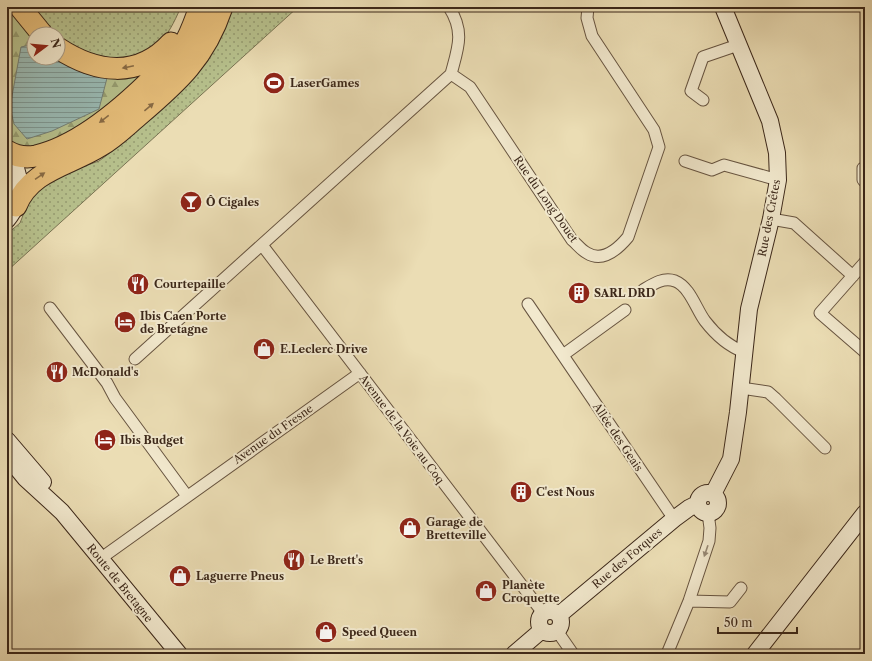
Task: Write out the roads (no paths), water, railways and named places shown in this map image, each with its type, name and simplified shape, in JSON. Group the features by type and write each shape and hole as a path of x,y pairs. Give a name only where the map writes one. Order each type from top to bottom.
{"highway":[{"path":"20,7 35,26"},
{"path":"66,53 72,57 107,69 124,68 146,63 162,54 176,39 197,7"},
{"path":"7,151 21,156 34,156 60,148 95,126 139,92 175,56 189,36 200,7"},
{"path":"11,213 20,196 34,180 50,170 101,146 172,87 201,54 211,35 222,7"}],"street":[{"path":"135,359 451,74 459,44 459,29 448,7"},
{"name":"Rue du Long Douet","path":"451,74 470,87 572,240 587,254 602,257 618,250 628,238 659,147 654,130 592,36 587,18 588,7"},
{"name":"Rue des Crêtes","path":"713,494 731,459 741,388 749,309 771,219 778,180 777,154 770,121 723,7"},
{"path":"703,100 691,91 703,57 738,45"},
{"path":"7,151 18,171 20,183 11,213"},
{"path":"685,161 712,170 724,165 778,180"},
{"path":"863,168 863,180 865,182"},
{"path":"771,219 794,223 853,276"},
{"name":"Avenue de la Voie au Coq","path":"262,245 543,613"},
{"path":"865,262 820,313 865,352"},
{"path":"643,290 659,280 675,281 687,290 705,321 730,346 744,352"},
{"name":"Allée des Geais","path":"528,304 674,519"},
{"path":"50,308 107,382 115,398 187,496"},
{"path":"563,355 625,310"},
{"name":"Avenue du Fresne","path":"100,559 360,373"},
{"path":"741,388 768,392 776,398 825,448"},
{"name":"Route de Bretagne","path":"7,440 52,494 62,512"},
{"name":"Route de Bretagne","path":"7,456 25,478 62,512 179,654"},
{"name":"Rue des Forques","path":"703,508 698,500 702,494 708,492 713,494"},
{"name":"Rue des Forques","path":"559,615 674,519 689,508 703,508"},
{"path":"667,654 689,601 709,541 710,528 703,508"},
{"path":"755,654 865,513"},
{"path":"689,601 730,602 741,588"},
{"path":"514,654 549,630 561,624 559,615 552,610 543,613 538,621 549,630 573,654"}],"water":[{"path":"26,46 26,66 66,66 66,63 83,73 107,78 99,109 52,131 27,139 14,124 10,107 21,47"}],"place":[{"name":"LaserGames","path":"274,83"},
{"name":"Ô Cigales","path":"191,202"},
{"name":"Courtepaille","path":"138,284"},
{"name":"SARL DRD","path":"579,293"},
{"name":"Ibis Caen Porte de Bretagne","path":"125,322"},
{"name":"E.Leclerc Drive","path":"264,349"},
{"name":"McDonald's","path":"57,372"},
{"name":"Ibis Budget","path":"105,440"},
{"name":"C'est Nous","path":"521,492"},
{"name":"Garage de Bretteville","path":"410,528"},
{"name":"Le Brett's","path":"294,560"},
{"name":"Laguerre Pneus","path":"180,576"},
{"name":"Planète Croquette","path":"486,591"},
{"name":"Speed Queen","path":"326,632"}]}
